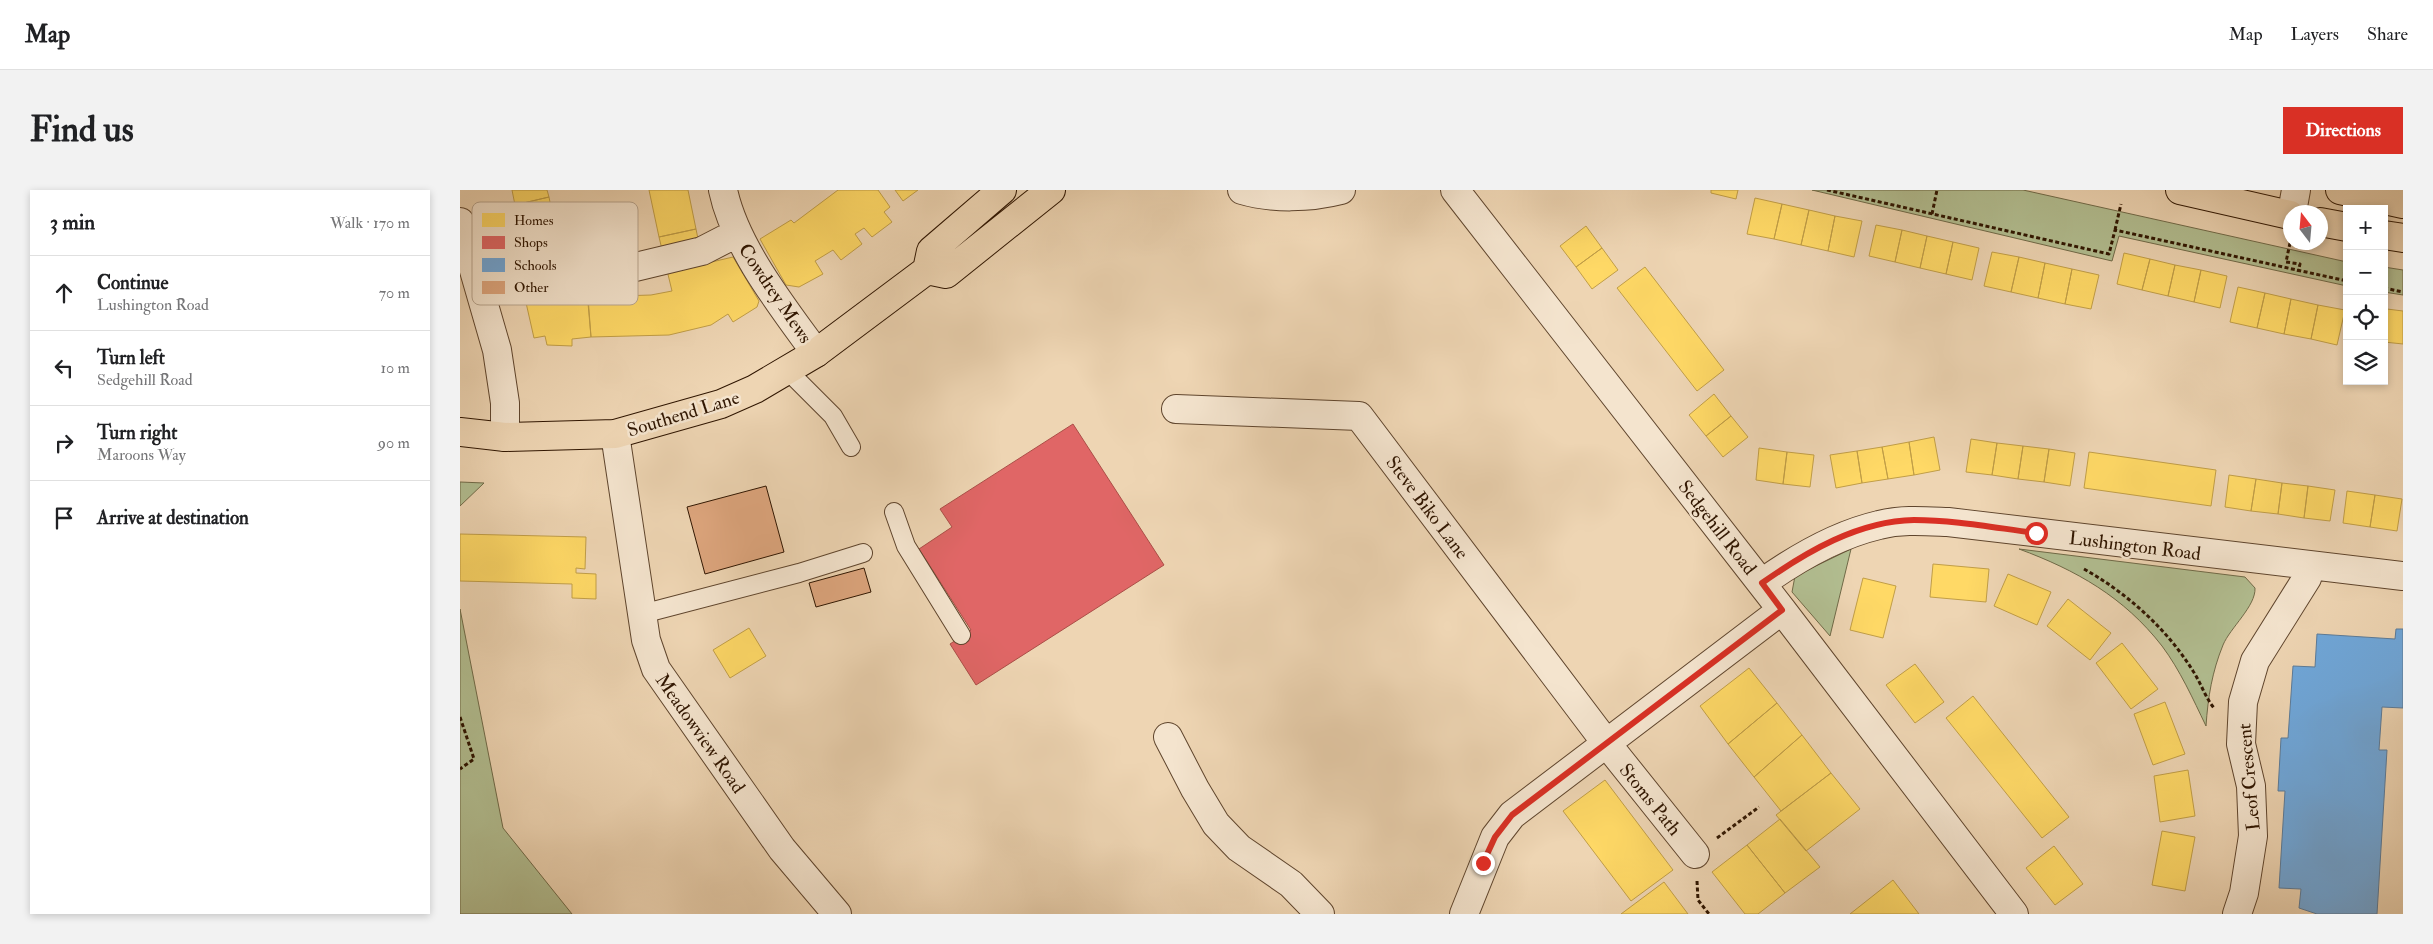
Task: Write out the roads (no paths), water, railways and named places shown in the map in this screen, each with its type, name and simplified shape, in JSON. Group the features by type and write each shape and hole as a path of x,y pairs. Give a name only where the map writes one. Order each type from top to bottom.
{"main road":[{"path":"1002,190 931,252 927,270 946,274 1051,190"},
{"path":"2180,190 2283,212"},
{"path":"2340,190 2403,204"},
{"path":"2328,223 2343,226"},
{"path":"2388,236 2403,238"},
{"name":"Southend Lane","path":"460,432 505,437 615,434 720,404 755,390 816,353 927,270"}],"street":[{"name":"Cowdrey Mews","path":"723,190 730,220 737,233 782,306 816,353"},
{"path":"1242,190 1252,193 1292,196 1341,190"},
{"name":"Sedgehill Road","path":"1455,190 1762,583 2014,914"},
{"path":"2293,205 2296,190"},
{"path":"460,222 472,264"},
{"name":"Cowdrey Mews","path":"638,266 702,251 737,233"},
{"path":"484,305 499,359 505,403 505,437"},
{"name":"Steve Biko Lane","path":"1176,410 1359,416 1607,744"},
{"name":"Meadowview Road","path":"615,434 646,640 656,669 782,849 837,914"},
{"name":"Lushington Road","path":"1762,583 1814,550 1844,536 1879,524 1913,520 1948,522 2403,576"},
{"name":"Leof Crescent","path":"2237,914 2244,893 2253,836 2251,786 2241,744 2243,702 2255,660 2308,578 2311,566"},
{"path":"1464,914 1495,837 1512,815 1782,610"},
{"path":"1168,736 1195,789 1216,824 1239,848 1291,884 1320,914"},
{"name":"Stoms Path","path":"1607,744 1695,854"}],"lane":[{"path":"788,371 833,416 851,447"},
{"path":"894,512 906,546 961,635"},
{"path":"642,614 799,573 863,553"}]}
